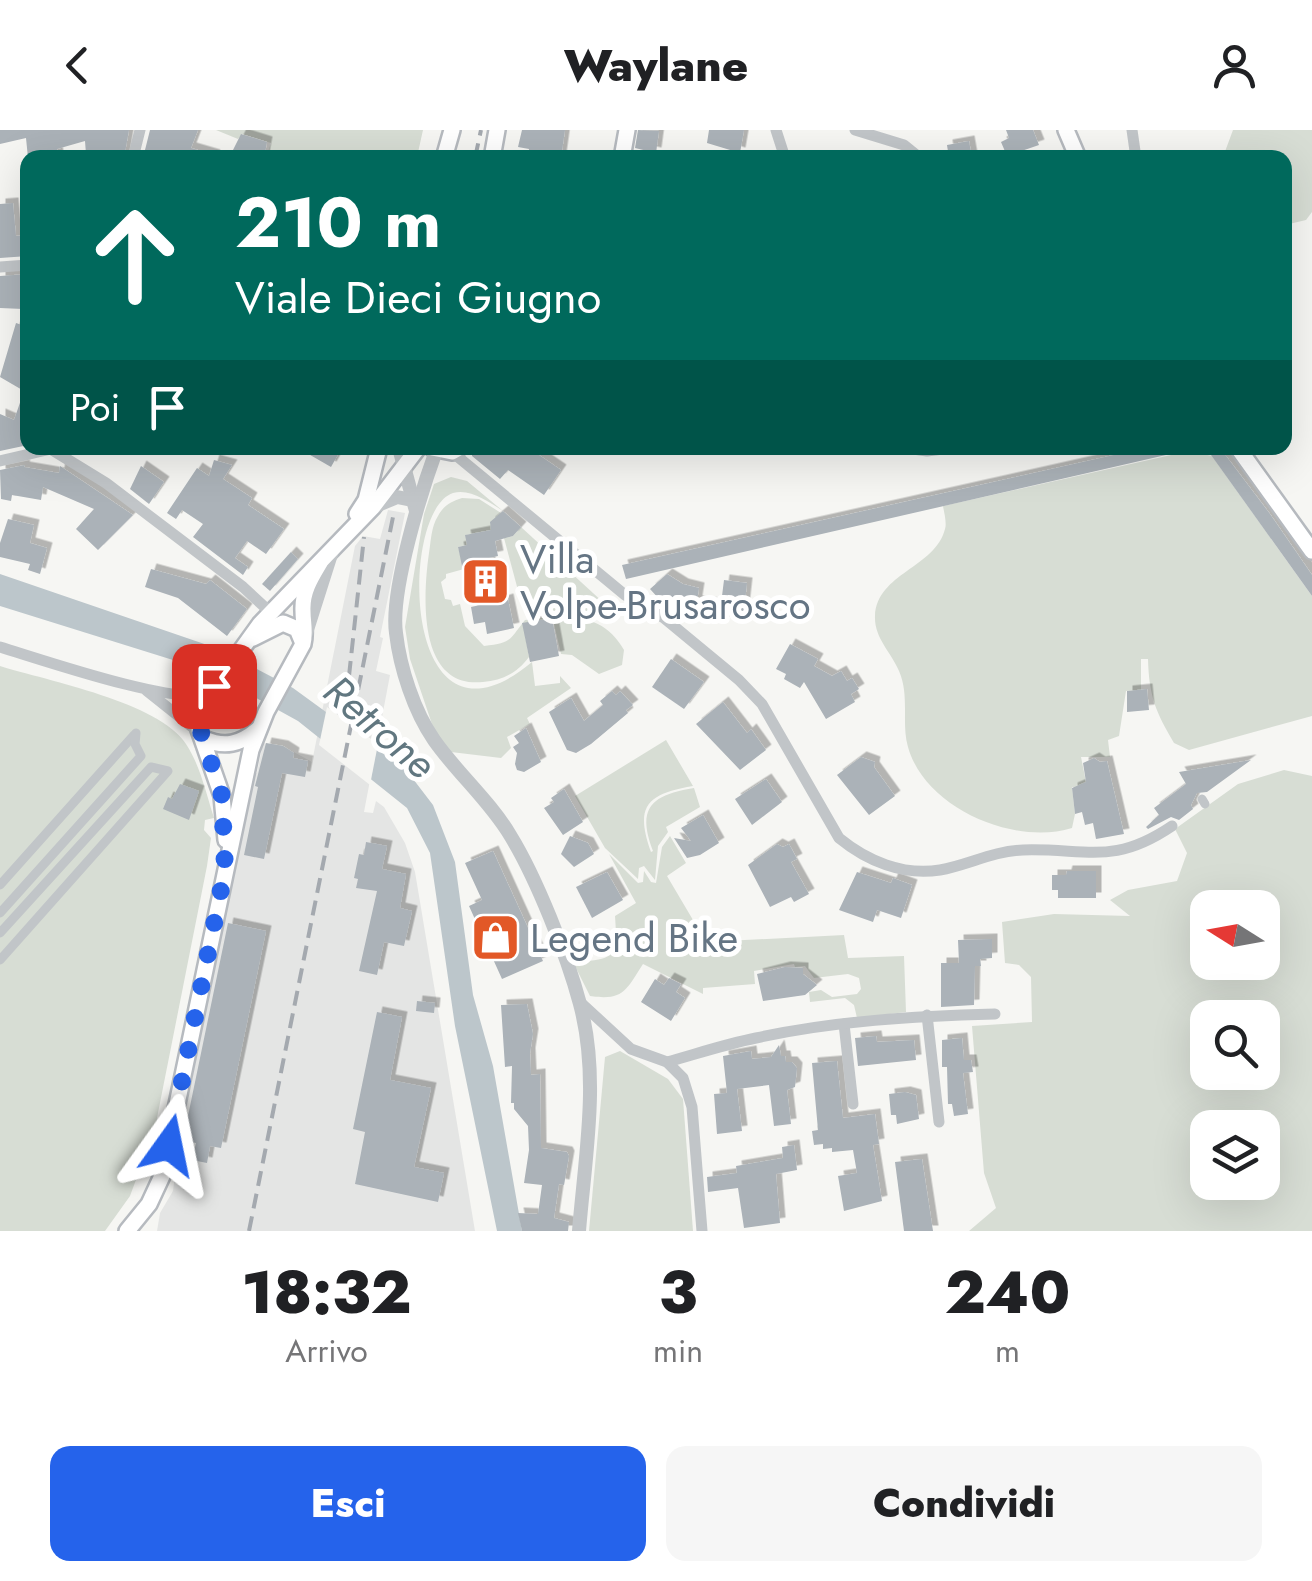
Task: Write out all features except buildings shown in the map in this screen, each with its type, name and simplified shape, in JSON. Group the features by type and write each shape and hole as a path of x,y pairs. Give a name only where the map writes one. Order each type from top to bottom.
{"main road":[{"path":"336,544 366,500 377,455"},
{"path":"225,870 222,796 202,737 200,716 211,690 270,612 372,507 413,455"},
{"path":"1243,455 1312,551"},
{"path":"128,1229 149,1204 162,1176 257,730 305,639 303,600 320,563"},
{"path":"253,638 283,623 298,629 305,639"},
{"path":"202,737 216,744 234,744 257,730"}],"street":[{"path":"855,130 910,150"},
{"path":"61,455 106,483 270,612"},
{"path":"401,455 414,506"},
{"path":"440,455 414,506 395,612 396,633 407,680 432,736 491,808 519,850 580,1002 591,1082 578,1231"},
{"path":"451,455 625,596 664,618 740,680 762,704 839,838 857,853 890,866 915,871 941,870 990,854 1024,850 1107,854 1141,844 1172,826"},
{"path":"372,507 397,497 414,506"},
{"path":"305,639 336,544"},
{"path":"0,647 143,689 191,697 211,690"},
{"path":"143,689 202,737"},
{"path":"0,885 136,733 140,756 0,913"},
{"path":"0,933 151,766 168,772 0,960"},
{"path":"580,1002 631,1049 666,1062 683,1078 692,1107 702,1231"},
{"path":"666,1062 757,1038 844,1024 995,1014"},
{"path":"927,1016 939,1122"},
{"path":"844,1024 853,1104"}],"shaded area":[{"path":"216,130 423,130 419,150 269,150 271,143 242,134 238,139"},
{"path":"1233,130 1312,130 1312,212 1306,220 1292,223 1292,150 1226,150"},
{"path":"1171,455 1212,456 1312,596 1312,716 1189,750 1174,743 1162,722 1152,694 1148,659 1141,659 1141,690 1126,691 1119,736 1108,740 1110,757 1081,757 1086,782 1079,788 1072,787 1072,828 1024,832 975,817 952,804 918,769 908,747 902,680 875,624 878,602 885,590 939,542 946,527 943,506"},
{"path":"451,477 467,481 503,511 466,492 453,493 435,510 424,542 419,583 423,625 435,661 457,684 489,687 532,662 535,686 560,683 560,676 571,688 527,718 530,724 507,737 511,748 501,758 451,752 435,733 410,659 405,627 424,514 434,484"},
{"path":"462,498 479,499 501,513 491,530 466,535 467,545 458,547 464,569 446,574 441,582 445,599 451,600 453,606 460,604 465,626 484,646 509,639 525,620 560,616 552,622 551,618 523,624 529,657 497,680 461,680 446,671 429,636 426,592 434,525 445,507"},
{"path":"388,510 405,513 380,637 383,638 376,671 390,675 364,812 373,813 376,801 384,807 405,843 415,872 475,1231 157,1231 160,1213 173,1191 253,773 257,773 263,743 283,746 312,762 355,546 363,536 380,539"},
{"path":"521,527 605,604 603,614 523,609 504,538 513,536"},
{"path":"0,574 219,649 293,688 407,771 433,805 455,862 473,995 493,1066 522,1231 497,1231 455,1026 430,853 407,808 298,721 205,670 0,606"},
{"path":"562,616 581,618 605,629 624,650 622,665 599,674 572,655 561,654 554,624"},
{"path":"0,666 101,695 152,716 172,729 195,761 214,818 205,820 204,830 211,838 207,866 155,1128 130,1196 105,1231 0,1231"},
{"path":"666,740 693,786 665,793 649,804 644,823 651,852 647,814 658,799 694,788 700,807 666,827 668,832 658,846 655,880 644,866 639,868 638,879 605,848 575,796"},
{"path":"1284,770 1312,776 1312,1231 969,1231 996,1208 984,1173 972,1026 1032,1022 1031,977 1019,965 1005,963 1002,922 1054,914 1130,916 1110,900 1128,890 1177,881 1187,853 1175,829 1238,784"},
{"path":"670,836 686,863 667,876 706,942 844,935 848,958 904,956 906,1012 857,1018 854,1005 845,998 810,1002 809,992 821,990 832,997 857,994 861,989 859,978 848,974 814,978 805,966 794,964 754,971 755,984 703,988 703,994 643,964 623,992 610,997 590,996 573,962 598,960 611,954 616,941 615,916 636,903 609,854 638,883 643,882 644,871 656,883 662,847"},
{"path":"620,1051 668,1079 683,1099 693,1231 589,1231 605,1057"}],"pier":[{"path":"327,707 378,744 370,785 319,745"}],"railway":[{"path":"477,150 481,130"},
{"path":"249,1231 394,512"},
{"path":"349,676 364,537"}],"place":[{"name":"Villa Volpe-Brusarosco","path":"485,582"},
{"name":"Legend Bike","path":"495,938"}],"route":[{"path":"169,1145 225,870 222,796 199,726 202,703 214,686"}],"water label":[{"name":"Retrone","path":"380,727"}]}
